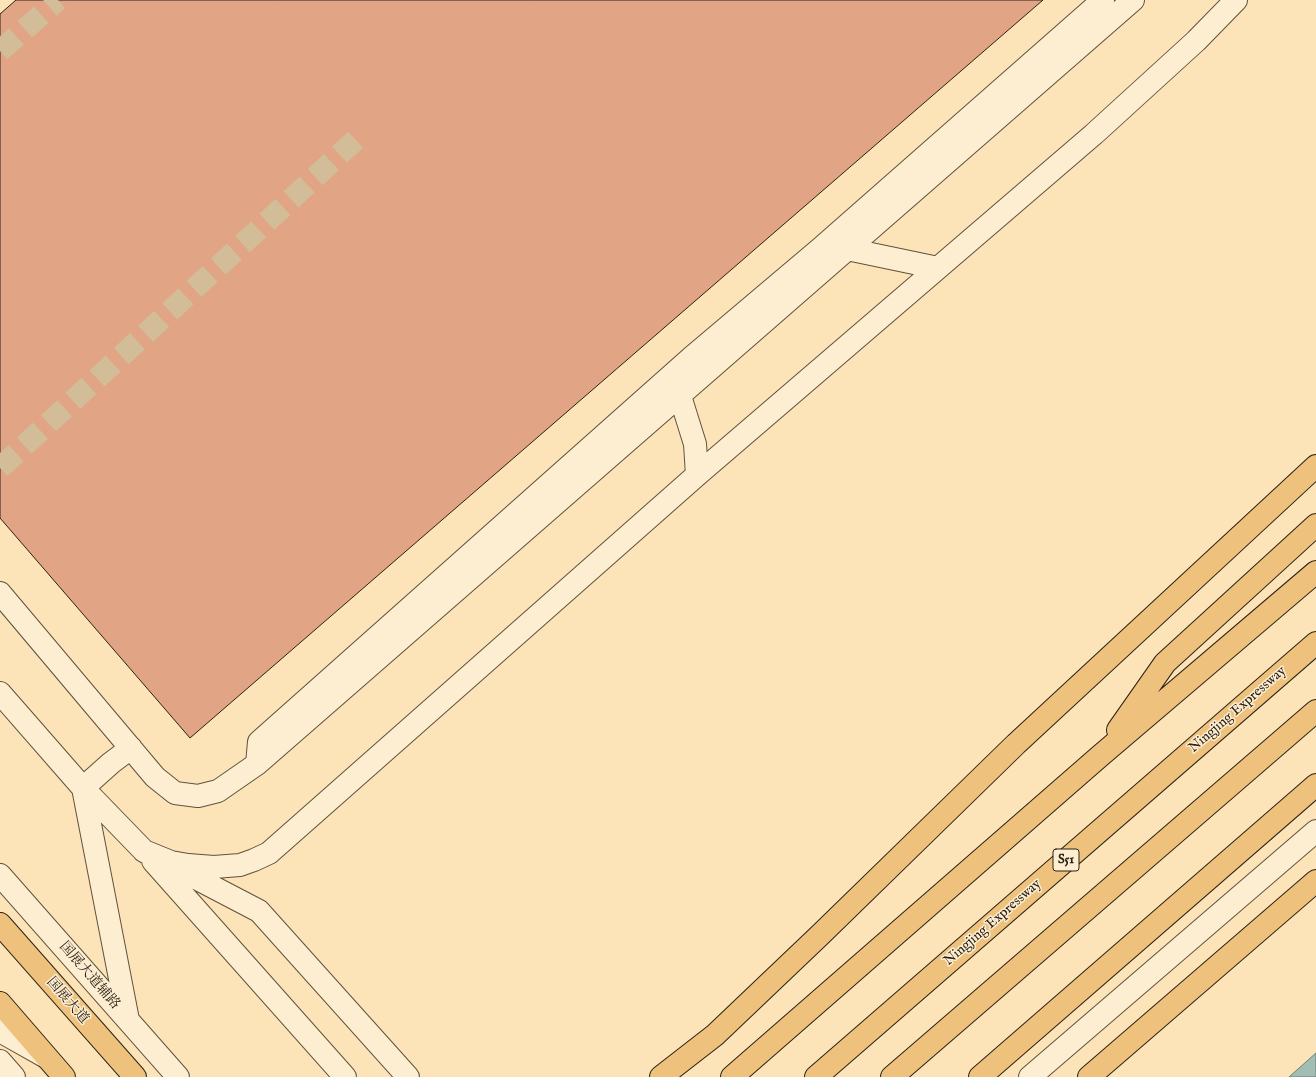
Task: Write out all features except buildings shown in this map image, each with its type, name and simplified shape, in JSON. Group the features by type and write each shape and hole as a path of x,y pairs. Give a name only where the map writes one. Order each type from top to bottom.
{"main road":[{"path":"661,1077 721,1029 1016,744 1316,466"},
{"path":"1100,756 1165,663 1316,525"},
{"path":"732,1077 1100,756 1316,572"},
{"name":"Ningjing Expressway","path":"816,1077 1316,643"},
{"path":"892,1077 1316,711"},
{"path":"980,1077 1316,785"},
{"path":"1095,1072 1316,881"},
{"name":"国展大道","path":"0,924 135,1077"},
{"path":"0,1003 64,1077"}],"street":[{"path":"257,764 259,742 691,358 820,249 1103,0"},
{"path":"0,593 155,777 175,793 198,796 218,791 257,764 1133,0"},
{"path":"144,851 171,862 214,867 240,865 269,853 697,475 1094,134 1196,41 1236,0"},
{"path":"820,249 847,249 938,268"},
{"path":"691,358 680,396 695,444 697,475"},
{"path":"0,693 83,788 144,851 345,1077"},
{"path":"83,788 111,763 132,748"},
{"path":"83,788 128,1022"},
{"path":"1030,1077 1316,831"},
{"path":"144,851 258,911 408,1077"},
{"name":"国展大道辅路","path":"0,875 178,1077"},
{"path":"0,1031 49,1060"},
{"path":"0,1061 14,1077"}],"water":[{"path":"1316,1053 1316,1077 1289,1077"}],"tunnel":[{"path":"0,51 58,0"},
{"path":"0,468 363,133"}]}
